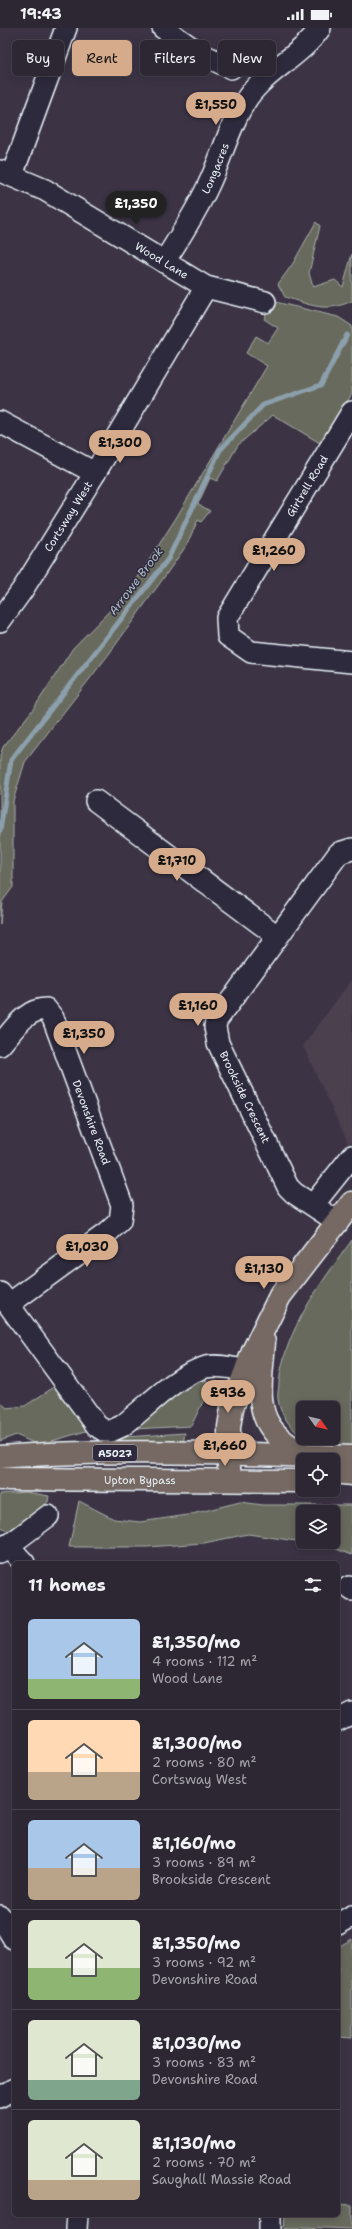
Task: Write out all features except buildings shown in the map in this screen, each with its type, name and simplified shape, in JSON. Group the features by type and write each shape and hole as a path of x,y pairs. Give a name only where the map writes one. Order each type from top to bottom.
{"main road":[{"path":"237,1467 245,1373 280,1296 352,1203"},
{"path":"266,1325 261,1402 266,1422 281,1440 296,1454"},
{"name":"Upton Bypass","path":"0,1457 36,1454 237,1467 296,1480"},
{"name":"Upton Bypass","path":"340,1459 352,1457"},
{"name":"Upton Bypass","path":"0,1479 296,1464"},
{"path":"340,1473 352,1474"},
{"path":"340,1482 352,1481"}],"street":[{"path":"6,173 66,28"},
{"path":"163,28 199,53 218,62"},
{"name":"Longacres","path":"164,262 186,228 208,186 235,122 248,97 310,42 320,28"},
{"name":"Wood Lane","path":"6,173 45,190 206,287 265,302"},
{"name":"Cortsway West","path":"0,621 23,589 95,473 206,287"},
{"name":"Girtrell Road","path":"352,412 227,618 228,636 251,652 352,662"},
{"path":"0,422 95,473"},
{"path":"96,801 278,936"},
{"name":"Brookside Crescent","path":"338,1222 288,1187 215,1033 216,1021 339,853 352,849"},
{"name":"Devonshire Road","path":"0,1046 27,1016 36,1009 46,1009 53,1018 122,1205 120,1221 107,1233 4,1298"},
{"path":"313,1205 352,1156"},
{"path":"4,1298 97,1426 105,1431 117,1430 169,1388 193,1372 207,1367 245,1373"},
{"path":"21,1561 4,1549 48,1516"},
{"path":"340,1719 352,1713"},
{"path":"0,1916 12,1936"},
{"path":"340,1923 352,1916"},
{"path":"0,2098 12,2091"},
{"path":"76,2229 77,2217"},
{"path":"270,2217 270,2229"}],"shaded area":[{"path":"352,979 352,1142 349,1145 303,1046"}],"green space":[{"path":"316,222 320,226 309,273 313,287 335,280 343,287 352,254 352,301 343,305 326,307 310,305 285,297 278,284 292,265"},
{"path":"271,301 338,317 352,326 352,394 320,443 273,415 238,445 217,481 210,478 198,504 210,511 201,522 198,520 186,546 160,583 109,654 25,762 13,801 13,887 2,902 0,925 0,756 3,747 34,708 73,648 130,590 176,518 267,366 246,353 256,336 268,343 278,328 264,319"},
{"path":"352,1240 352,1450 320,1450 318,1445 340,1445 340,1401 296,1401 296,1432 283,1415 279,1405 279,1383 289,1344 306,1307"},
{"path":"201,1379 212,1383 191,1426 133,1429 190,1383"},
{"path":"54,1387 93,1429 38,1445 16,1435 0,1441 0,1402 7,1408 25,1406"},
{"path":"185,1433 183,1444 106,1443 125,1437"},
{"path":"26,1492 49,1496 48,1502 11,1533 0,1526 0,1494"},
{"path":"79,1501 114,1519 140,1522 188,1515 240,1502 263,1505 296,1505 296,1541 248,1534 204,1543 147,1547 69,1547"},
{"path":"340,1505 352,1505 352,1555 336,1549 340,1549"},
{"path":"352,1939 352,2038 340,2037 340,1946"},
{"path":"340,2204 352,2205 352,2229 300,2227 299,2229 284,2229 285,2217 340,2217"}],"waterway":[{"name":"Arrowe Brook","path":"0,831 11,760 168,559 220,450 263,405 321,385 347,335"}]}
